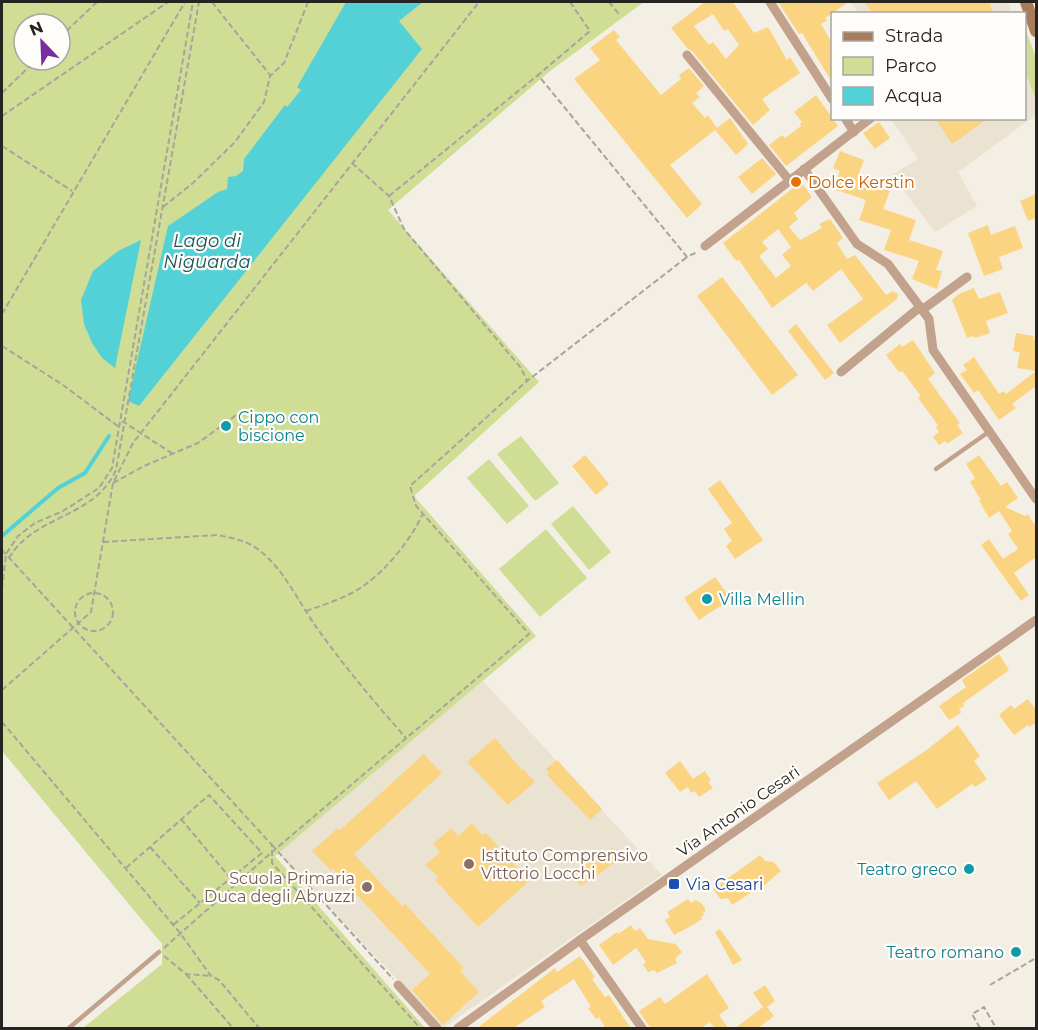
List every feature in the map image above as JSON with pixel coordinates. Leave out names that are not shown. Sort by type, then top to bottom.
[{"type":"main road","points":[[1029,9],[1036,31]]},
{"type":"street","points":[[770,2],[831,97]]},
{"type":"street","points":[[687,56],[789,180]]},
{"type":"street","points":[[846,120],[854,132]]},
{"type":"street","points":[[705,246],[869,120]]},
{"type":"street","points":[[804,169],[857,244],[888,264],[929,319],[933,350],[1036,499]]},
{"type":"street","points":[[841,372],[921,308],[967,277]]},
{"type":"street","name":"Via Antonio Cesari","points":[[458,1029],[580,940],[1036,620]]},
{"type":"street","points":[[580,940],[642,1029]]},
{"type":"street","points":[[398,985],[437,1029]]},
{"type":"lane","points":[[936,469],[990,431]]},
{"type":"lane","points":[[69,1029],[159,952]]},
{"type":"lane","points":[[138,961],[146,962]]},
{"type":"path","points":[[72,26],[97,2]]},
{"type":"path","points":[[2,116],[168,2]]},
{"type":"path","points":[[2,314],[185,2]]},
{"type":"path","points":[[2,690],[91,612],[117,470],[122,421],[193,2]]},
{"type":"path","points":[[2,589],[6,554],[18,536],[35,523],[63,512],[99,488],[111,468],[122,421],[199,2]]},
{"type":"path","points":[[212,2],[270,76]]},
{"type":"path","points":[[157,210],[193,183],[235,142],[264,102],[270,76],[284,63],[308,2]]},
{"type":"path","points":[[9,558],[16,547],[30,534],[77,510],[101,493],[133,443],[479,2]]},
{"type":"path","points":[[389,196],[590,31],[570,2]]},
{"type":"path","points":[[609,2],[619,14]]},
{"type":"path","points":[[2,93],[24,72]]},
{"type":"path","points":[[538,75],[687,257]]},
{"type":"path","points":[[2,146],[73,192]]},
{"type":"path","points":[[351,163],[389,196],[404,229],[521,368],[527,381]]},
{"type":"path","points":[[233,1029],[186,974],[159,952],[272,852],[529,634],[416,506],[410,486],[527,381],[687,257],[705,246]]},
{"type":"path","points":[[2,346],[63,385],[119,427]]},
{"type":"path","points":[[113,483],[144,466],[198,444],[239,413]]},
{"type":"path","points":[[122,421],[174,454]]},
{"type":"path","points":[[111,468],[117,470]]},
{"type":"path","points":[[306,612],[367,584],[403,546],[423,514]]},
{"type":"path","points":[[103,542],[217,535],[235,538],[261,552],[275,567],[362,687],[406,738]]},
{"type":"path","points":[[2,550],[273,845],[398,985]]},
{"type":"path","points":[[94,593],[105,597],[112,606],[113,612],[105,628],[94,632],[82,628],[78,623],[75,612],[78,601],[82,597],[94,593]]},
{"type":"path","points":[[2,722],[180,933],[211,976]]},
{"type":"path","points":[[125,868],[208,795],[262,853],[173,925]]},
{"type":"path","points":[[181,819],[231,879]]},
{"type":"path","points":[[273,845],[272,863],[420,1029]]},
{"type":"path","points":[[150,847],[201,903]]},
{"type":"path","points":[[990,985],[1036,958]]},
{"type":"path","points":[[186,974],[211,976],[219,980],[259,1029]]},
{"type":"path","points":[[980,1029],[972,1014],[984,1007],[995,1029]]},
{"type":"shaded area","points":[[850,2],[1008,2],[1011,10],[1008,12],[857,12]]},
{"type":"shaded area","points":[[1026,74],[1036,100],[1036,115],[958,172],[977,206],[935,232],[892,175],[918,159],[892,120],[1026,120]]},
{"type":"shaded area","name":"Istituto Comprensivo Vittorio Locchi","points":[[483,681],[662,875],[443,1028],[277,852]]},
{"type":"green space","points":[[2,2],[644,2],[550,71],[388,210],[539,382],[414,496],[536,636],[275,856],[425,1028],[83,1028],[162,964],[162,944],[2,751]]},
{"type":"green space","points":[[1026,31],[1036,58],[1036,100],[1026,74]]},
{"type":"green space","points":[[521,436],[559,483],[535,501],[497,454]]},
{"type":"green space","points":[[489,459],[529,506],[507,524],[467,478]]},
{"type":"green space","points":[[573,506],[611,552],[589,570],[551,524]]},
{"type":"green space","points":[[546,529],[587,578],[540,617],[499,569]]},
{"type":"water","name":"Lago di Niguarda","points":[[346,2],[423,2],[399,21],[422,49],[139,406],[128,401],[168,226],[218,192],[227,189],[228,177],[236,176],[243,171],[244,159],[285,105],[287,107],[301,90],[297,87]]},
{"type":"water","points":[[141,240],[115,368],[102,358],[92,343],[84,324],[81,300],[93,271],[118,251]]},
{"type":"building","points":[[705,2],[733,2],[754,33],[768,27],[787,60],[790,57],[800,73],[762,99],[770,110],[753,125],[671,28]],"holes":[[[713,14],[724,31],[728,29],[739,45],[726,59],[713,42],[709,45],[694,26]]]},
{"type":"building","points":[[778,2],[849,2],[831,12],[825,18],[827,21],[821,24],[831,41],[831,80],[802,33],[799,34]]},
{"type":"building","points":[[864,2],[989,2],[993,12],[872,12]]},
{"type":"building","points":[[614,30],[620,37],[616,40],[661,95],[681,79],[679,75],[689,68],[704,86],[696,93],[700,97],[692,103],[705,118],[708,115],[717,128],[730,118],[748,144],[736,155],[715,130],[670,165],[702,204],[687,218],[574,79],[600,60],[590,48]]},
{"type":"building","points":[[816,95],[831,116],[831,120],[838,126],[786,166],[769,145],[782,135],[785,138],[801,126],[802,122],[794,112]]},
{"type":"building","points":[[936,120],[986,120],[952,144]]},
{"type":"building","points":[[879,122],[890,138],[875,149],[863,133]]},
{"type":"building","points":[[840,151],[864,160],[857,179],[890,191],[883,209],[916,220],[909,240],[943,251],[936,270],[942,271],[937,289],[912,279],[919,261],[884,250],[891,230],[859,220],[866,200],[833,189],[840,171],[833,168]]},
{"type":"building","points":[[762,158],[776,174],[752,194],[738,177]]},
{"type":"building","points":[[801,182],[812,197],[794,213],[798,219],[789,227],[800,240],[822,228],[819,224],[830,219],[843,238],[837,243],[847,259],[855,255],[886,295],[893,291],[898,294],[897,299],[840,343],[827,325],[863,299],[841,269],[813,291],[806,283],[772,308],[739,260],[736,261],[723,243]],"holes":[[[778,229],[791,247],[782,255],[791,266],[776,278],[759,256],[768,249],[762,242]]]},
{"type":"building","points":[[1036,194],[1036,218],[1028,221],[1020,201]]},
{"type":"building","points":[[988,225],[991,235],[1015,226],[1023,248],[999,257],[1003,269],[984,276],[968,233]]},
{"type":"building","points":[[722,277],[798,375],[772,395],[697,296]]},
{"type":"building","points":[[974,288],[979,299],[1000,292],[1008,313],[986,321],[990,333],[967,338],[952,300],[959,294]]},
{"type":"building","points":[[796,324],[834,373],[825,380],[788,331]]},
{"type":"building","points":[[1016,333],[1034,336],[1036,371],[1017,368],[1020,352],[1013,351]]},
{"type":"building","points":[[913,340],[935,373],[928,379],[960,423],[957,425],[963,433],[947,444],[945,441],[939,445],[933,437],[939,432],[936,427],[938,425],[918,398],[921,396],[886,355],[900,344],[902,347]]},
{"type":"building","points":[[974,357],[999,394],[1004,391],[1006,394],[1036,371],[1036,386],[1012,404],[1016,408],[999,420],[978,390],[974,393],[960,374],[967,370],[963,365]]},
{"type":"building","points":[[585,455],[609,484],[596,495],[572,466]]},
{"type":"building","points":[[979,455],[1001,486],[1007,482],[1018,498],[1005,507],[1025,516],[1028,514],[1036,527],[1036,557],[1014,573],[1029,595],[1021,601],[981,545],[989,539],[1003,559],[1018,549],[1008,534],[1012,531],[999,511],[989,518],[970,482],[975,478],[966,464]]},
{"type":"building","points":[[720,480],[763,540],[735,559],[726,546],[732,541],[724,529],[732,523],[708,489]]},
{"type":"building","name":"Villa Mellin","points":[[715,577],[731,599],[699,620],[684,598]]},
{"type":"building","points":[[999,654],[1009,670],[963,703],[964,706],[959,709],[961,713],[949,720],[939,706],[966,687],[962,680]]},
{"type":"building","points":[[1028,699],[1036,710],[1036,723],[1029,727],[1028,725],[1014,735],[999,715],[1011,705],[1014,709]]},
{"type":"building","points":[[958,725],[980,756],[974,761],[987,779],[975,787],[972,784],[937,809],[916,781],[889,800],[877,783],[928,749]]},
{"type":"building","points":[[495,738],[535,782],[508,805],[467,762]]},
{"type":"building","name":"Scuola Primaria Duca degli Abruzzi","points":[[424,754],[442,773],[354,854],[402,906],[405,904],[464,968],[460,971],[479,992],[443,1025],[412,990],[430,974],[333,869],[331,871],[312,851],[338,828],[340,830]]},
{"type":"building","points":[[557,760],[602,809],[590,820],[547,775],[549,773],[546,769]]},
{"type":"building","points":[[680,761],[693,779],[705,771],[711,780],[708,782],[713,788],[699,797],[695,791],[691,793],[688,787],[680,792],[665,773]]},
{"type":"building","points":[[472,823],[482,835],[486,833],[529,881],[478,927],[435,880],[438,877],[425,865],[440,852],[433,844],[451,828],[458,836]]},
{"type":"building","points":[[613,848],[620,859],[581,886],[572,876],[585,867],[582,863],[598,851],[602,855]]},
{"type":"building","points":[[760,855],[765,861],[774,862],[781,871],[761,888],[732,905],[728,898],[721,899],[713,889]]},
{"type":"building","points":[[688,899],[691,903],[696,900],[701,903],[705,908],[704,915],[693,925],[674,935],[665,920],[670,917],[667,912]]},
{"type":"building","points":[[631,925],[635,931],[640,928],[648,939],[676,944],[682,952],[675,959],[677,963],[657,973],[654,970],[648,972],[643,964],[646,962],[636,948],[613,965],[599,945]]},
{"type":"building","points":[[720,929],[742,960],[733,965],[715,932]]},
{"type":"building","points":[[580,956],[595,977],[592,979],[605,997],[609,995],[631,1029],[606,1029],[599,1017],[596,1019],[588,1008],[591,1007],[574,979],[541,1001],[545,1007],[512,1029],[476,1029],[555,968],[557,972]]},
{"type":"building","points":[[707,974],[729,1008],[719,1015],[729,1029],[715,1029],[710,1022],[700,1029],[651,1029],[639,1011],[660,997],[665,1004]]},
{"type":"building","points":[[765,985],[775,1001],[767,1007],[774,1016],[757,1029],[734,1029],[763,1007],[753,993]]},
{"type":"waterway","points":[[2,536],[58,488],[85,473],[109,436]]},
{"type":"place","name":"Dolce Kerstin","points":[[796,182]]},
{"type":"place","name":"Cippo con biscione","points":[[226,426]]},
{"type":"place","name":"Villa Mellin","points":[[707,599]]},
{"type":"place","name":"Istituto Comprensivo Vittorio Locchi","points":[[469,864]]},
{"type":"place","name":"Teatro greco","points":[[969,869]]},
{"type":"place","name":"Via Cesari","points":[[674,884]]},
{"type":"place","name":"Scuola Primaria Duca degli Abruzzi","points":[[367,887]]},
{"type":"place","name":"Teatro romano","points":[[1016,952]]}]
